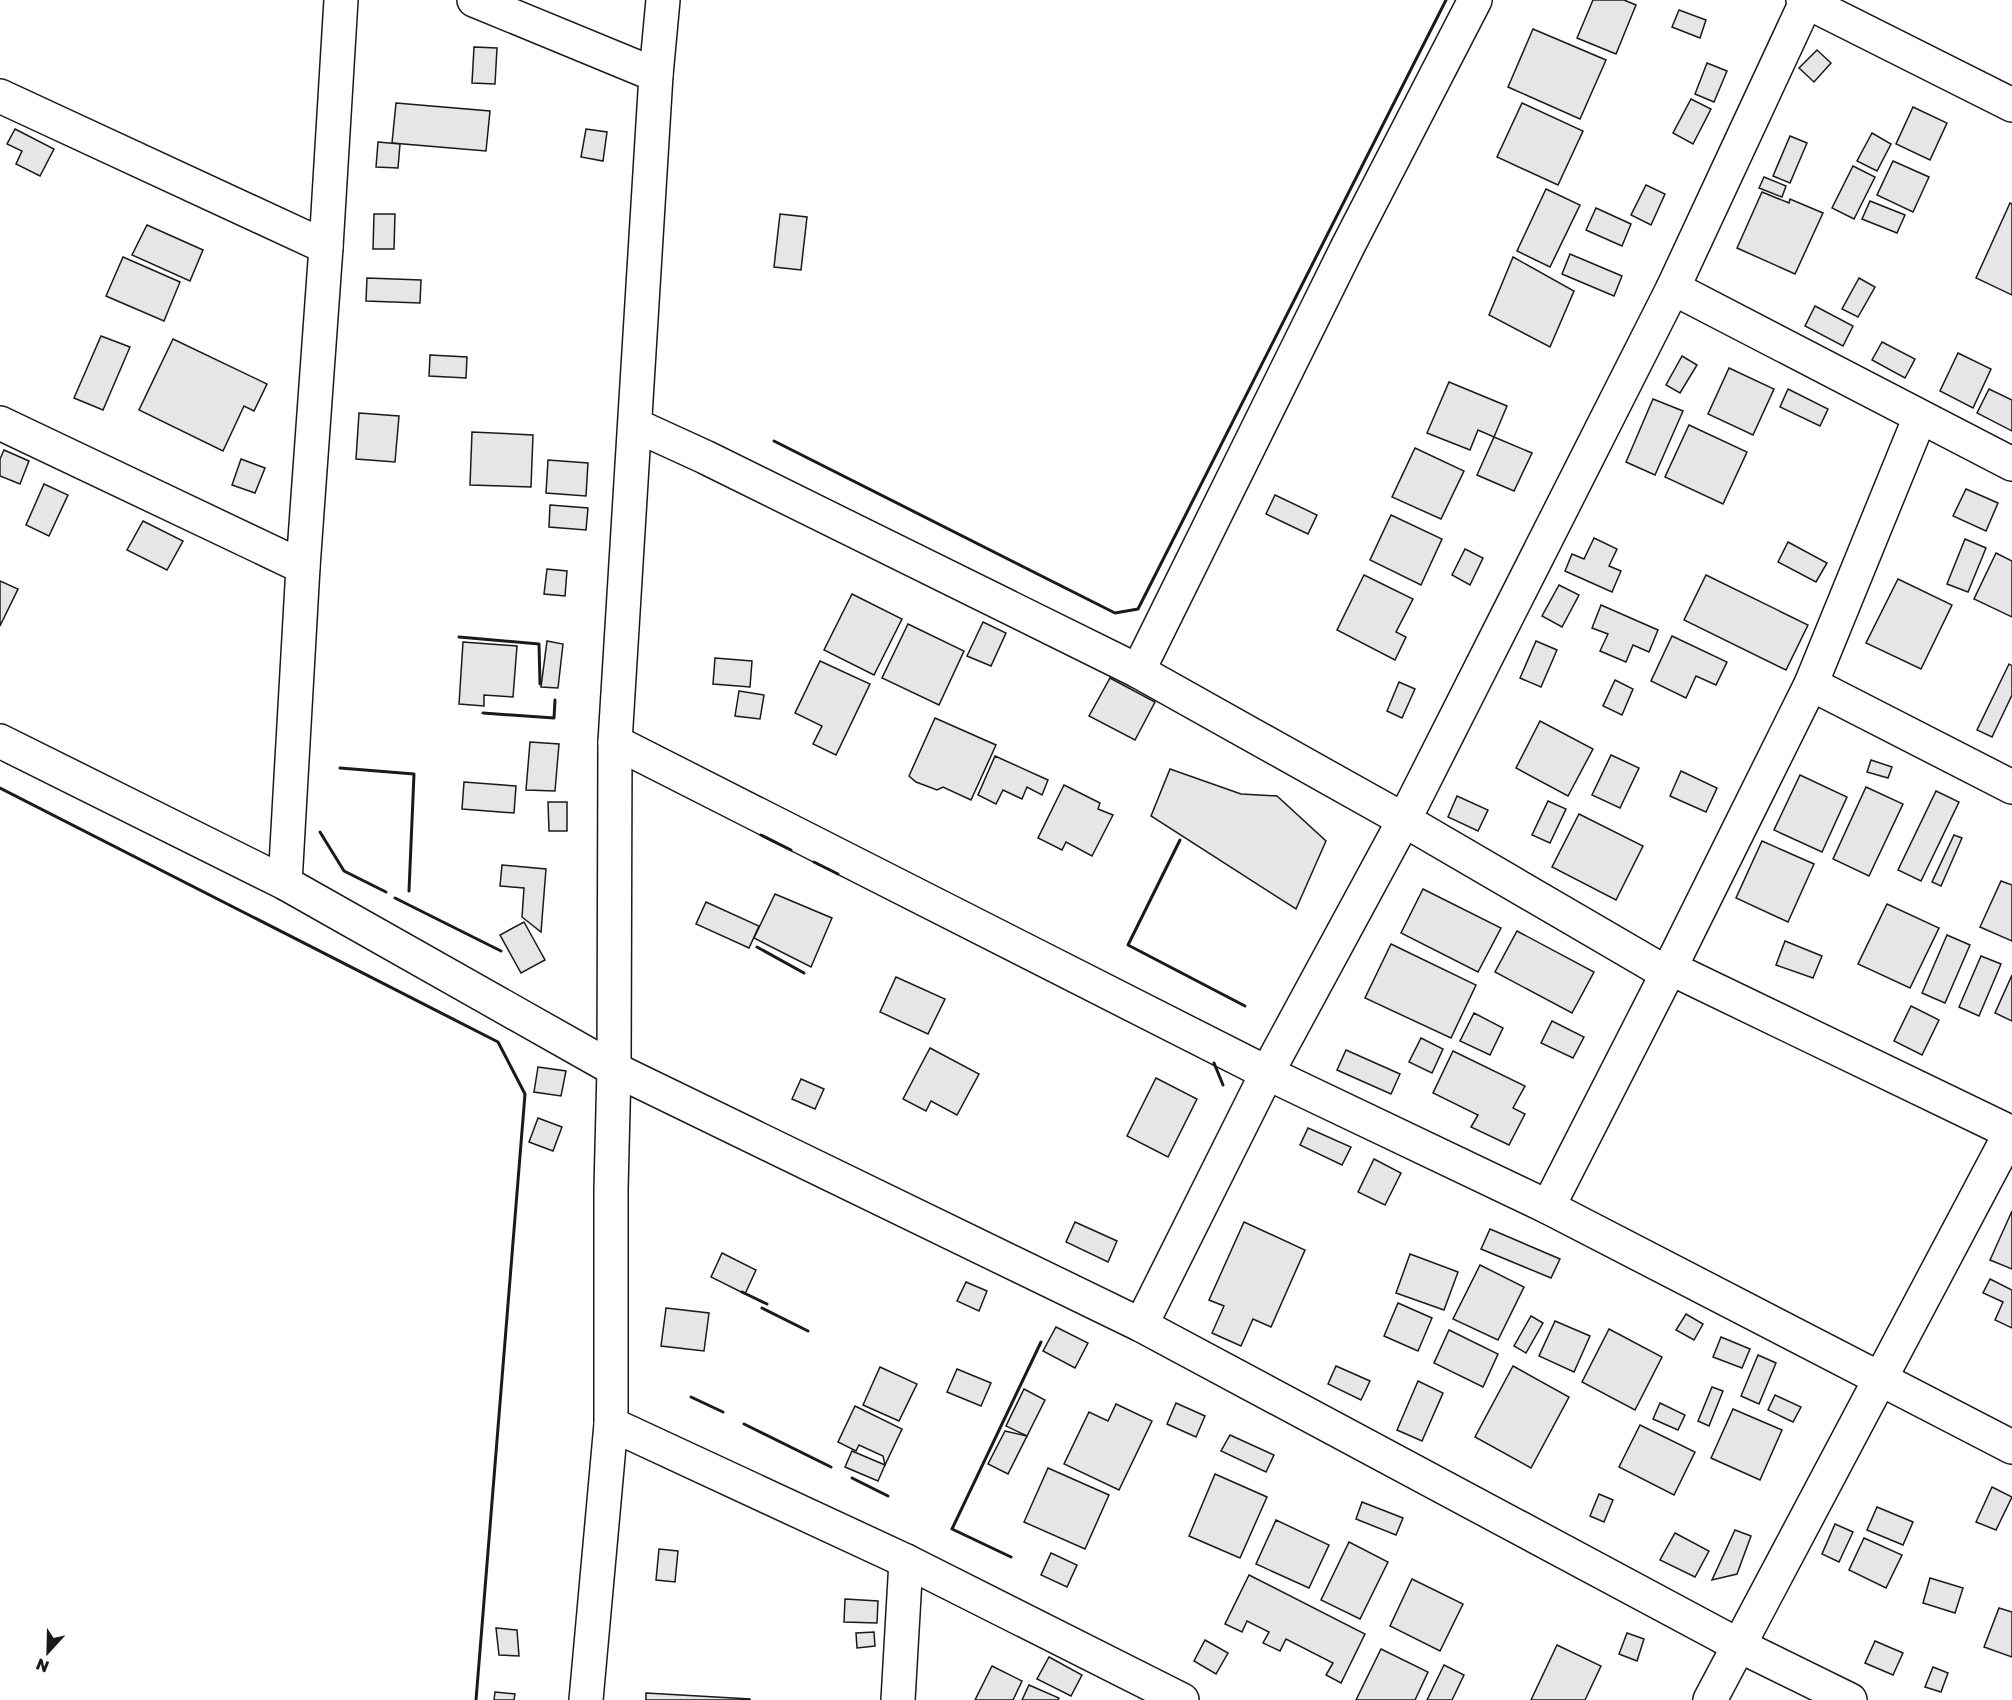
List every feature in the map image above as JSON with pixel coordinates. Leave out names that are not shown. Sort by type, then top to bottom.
[{"type":"street","points":[[285,884],[303,567],[341,0]]},
{"type":"street","points":[[474,0],[656,75]]},
{"type":"street","points":[[586,1700],[611,1424],[615,742],[656,75],[663,0]]},
{"type":"street","points":[[1138,671],[1348,246],[1475,0]]},
{"type":"street","points":[[1141,1325],[1267,1073],[1404,820],[1673,288],[1806,1],[2012,105]]},
{"type":"street","points":[[0,96],[326,247]]},
{"type":"street","points":[[1673,288],[2012,464]]},
{"type":"street","points":[[1548,1207],[1669,971],[1811,684],[1920,417]]},
{"type":"street","points":[[0,423],[303,567]]},
{"type":"street","points":[[635,425],[705,457],[1138,671],[1669,971],[2012,1132],[1710,1700]]},
{"type":"street","points":[[1811,684],[2012,787]]},
{"type":"street","points":[[0,741],[285,884],[614,1069],[1141,1325],[1738,1646],[1850,1700]]},
{"type":"street","points":[[615,742],[1267,1073],[1548,1207],[2012,1447]]},
{"type":"street","points":[[611,1424],[906,1561],[1182,1700]]},
{"type":"street","points":[[898,1700],[906,1561]]},
{"type":"building","points":[[1593,0],[1624,0],[1636,5],[1616,54],[1577,38]]},
{"type":"building","points":[[1679,10],[1706,20],[1700,38],[1672,27]]},
{"type":"building","points":[[1533,29],[1606,60],[1580,119],[1508,87]]},
{"type":"building","points":[[474,47],[497,48],[495,84],[472,83]]},
{"type":"building","points":[[1817,50],[1831,63],[1814,82],[1799,68]]},
{"type":"building","points":[[1707,63],[1727,71],[1714,102],[1695,94]]},
{"type":"building","points":[[1691,99],[1711,109],[1693,144],[1673,133]]},
{"type":"building","points":[[396,103],[490,111],[486,151],[392,143]]},
{"type":"building","points":[[1522,103],[1583,131],[1558,185],[1497,157]]},
{"type":"building","points":[[1913,107],[1947,123],[1930,160],[1896,144]]},
{"type":"building","points":[[15,129],[54,149],[40,176],[16,164],[22,151],[7,144]]},
{"type":"building","points":[[586,129],[607,132],[603,161],[581,157]]},
{"type":"building","points":[[1872,133],[1891,144],[1877,171],[1857,161]]},
{"type":"building","points":[[1790,136],[1807,143],[1790,183],[1773,176]]},
{"type":"building","points":[[378,142],[400,144],[398,168],[376,167]]},
{"type":"building","points":[[1893,161],[1929,177],[1913,212],[1877,195]]},
{"type":"building","points":[[1853,166],[1875,177],[1854,219],[1832,208]]},
{"type":"building","points":[[1764,177],[1786,186],[1782,197],[1759,188]]},
{"type":"building","points":[[1646,185],[1665,194],[1651,225],[1631,215]]},
{"type":"building","points":[[1546,189],[1580,205],[1550,267],[1517,251]]},
{"type":"building","points":[[1762,192],[1789,203],[1790,199],[1823,213],[1795,274],[1737,248]]},
{"type":"building","points":[[1870,201],[1905,215],[1897,233],[1862,219]]},
{"type":"building","points":[[2010,203],[2012,204],[2012,295],[1976,278]]},
{"type":"building","points":[[1596,208],[1631,224],[1622,246],[1586,230]]},
{"type":"building","points":[[374,214],[395,214],[394,249],[373,249]]},
{"type":"building","points":[[780,214],[807,217],[801,270],[774,267]]},
{"type":"building","points":[[147,225],[203,250],[190,281],[132,255]]},
{"type":"building","points":[[1570,254],[1622,276],[1614,296],[1562,274]]},
{"type":"building","points":[[123,257],[180,282],[164,321],[106,296]]},
{"type":"building","points":[[1513,257],[1574,291],[1550,347],[1489,315]]},
{"type":"building","points":[[367,278],[421,280],[420,303],[366,301]]},
{"type":"building","points":[[1859,278],[1875,287],[1858,317],[1842,309]]},
{"type":"building","points":[[1815,306],[1853,326],[1843,346],[1805,326]]},
{"type":"building","points":[[101,336],[130,347],[103,410],[74,398]]},
{"type":"building","points":[[173,339],[267,384],[254,411],[244,406],[223,451],[139,410]]},
{"type":"building","points":[[1882,342],[1915,359],[1905,378],[1872,360]]},
{"type":"building","points":[[1958,353],[1991,369],[1973,408],[1940,391]]},
{"type":"building","points":[[430,355],[467,357],[466,378],[429,376]]},
{"type":"building","points":[[1682,356],[1697,365],[1680,393],[1666,385]]},
{"type":"building","points":[[1729,368],[1774,389],[1753,435],[1708,414]]},
{"type":"building","points":[[1449,382],[1507,406],[1494,437],[1478,430],[1470,450],[1427,433]]},
{"type":"building","points":[[1788,389],[1828,409],[1820,426],[1780,407]]},
{"type":"building","points":[[1989,389],[2012,400],[2012,431],[1977,413]]},
{"type":"building","points":[[1653,399],[1683,411],[1655,475],[1626,462]]},
{"type":"building","points":[[359,413],[399,416],[395,462],[356,459]]},
{"type":"building","points":[[1689,425],[1747,452],[1723,504],[1665,477]]},
{"type":"building","points":[[472,432],[533,435],[531,487],[470,485]]},
{"type":"building","points":[[1494,437],[1532,453],[1514,491],[1477,475]]},
{"type":"building","points":[[1415,448],[1464,471],[1441,519],[1392,497]]},
{"type":"building","points":[[4,450],[29,461],[20,484],[0,476],[0,459]]},
{"type":"building","points":[[241,459],[265,468],[255,493],[232,485]]},
{"type":"building","points":[[548,460],[588,463],[586,496],[546,493]]},
{"type":"building","points":[[44,484],[68,495],[49,536],[26,525]]},
{"type":"building","points":[[1966,489],[1998,503],[1986,531],[1953,516]]},
{"type":"building","points":[[1275,495],[1317,515],[1308,534],[1266,514]]},
{"type":"building","points":[[550,505],[588,508],[586,530],[549,527]]},
{"type":"building","points":[[1391,515],[1442,539],[1421,585],[1370,560]]},
{"type":"building","points":[[143,521],[183,541],[167,570],[127,550]]},
{"type":"building","points":[[1594,538],[1617,549],[1609,566],[1621,571],[1612,592],[1565,571],[1572,554],[1584,559]]},
{"type":"building","points":[[1965,539],[1986,548],[1968,592],[1947,584]]},
{"type":"building","points":[[1788,542],[1827,563],[1816,582],[1778,562]]},
{"type":"building","points":[[1465,549],[1483,558],[1470,585],[1452,575]]},
{"type":"building","points":[[1996,553],[2012,561],[2012,617],[1974,599]]},
{"type":"building","points":[[547,569],[567,571],[565,596],[544,594]]},
{"type":"building","points":[[1364,575],[1413,599],[1396,632],[1406,637],[1395,660],[1337,630]]},
{"type":"building","points":[[1706,575],[1808,625],[1786,670],[1684,620]]},
{"type":"building","points":[[1898,579],[1952,605],[1921,669],[1866,643]]},
{"type":"building","points":[[0,581],[18,589],[0,626]]},
{"type":"building","points":[[1559,585],[1579,595],[1562,627],[1542,616]]},
{"type":"building","points":[[852,594],[902,619],[874,675],[824,650]]},
{"type":"building","points":[[1601,605],[1658,630],[1649,652],[1633,645],[1626,662],[1600,651],[1608,634],[1592,628]]},
{"type":"building","points":[[983,622],[1006,633],[991,666],[967,656]]},
{"type":"building","points":[[908,624],[964,651],[939,705],[882,678]]},
{"type":"building","points":[[1672,636],[1727,662],[1716,685],[1696,676],[1686,698],[1651,681]]},
{"type":"building","points":[[547,641],[563,644],[558,688],[541,687]]},
{"type":"building","points":[[1536,641],[1557,650],[1541,687],[1520,678]]},
{"type":"building","points":[[463,642],[517,646],[513,697],[484,695],[484,706],[459,704]]},
{"type":"building","points":[[715,658],[752,661],[750,687],[713,684]]},
{"type":"building","points":[[820,661],[870,684],[836,755],[813,744],[822,726],[795,713]]},
{"type":"building","points":[[2009,664],[2012,666],[2012,695],[1992,737],[1977,730]]},
{"type":"building","points":[[1110,678],[1155,702],[1135,740],[1089,716]]},
{"type":"building","points":[[1615,680],[1633,689],[1622,715],[1603,706]]},
{"type":"building","points":[[1399,682],[1415,689],[1402,718],[1387,711]]},
{"type":"building","points":[[739,691],[764,695],[760,719],[735,716]]},
{"type":"building","points":[[935,718],[996,745],[971,800],[943,787],[937,790],[916,782],[909,776]]},
{"type":"building","points":[[1540,721],[1593,749],[1568,796],[1516,768]]},
{"type":"building","points":[[530,742],[559,744],[555,791],[526,790]]},
{"type":"building","points":[[1611,755],[1639,768],[1620,808],[1592,795]]},
{"type":"building","points":[[995,756],[1048,780],[1042,795],[1027,787],[1022,799],[1003,790],[996,804],[978,795]]},
{"type":"building","points":[[1871,760],[1892,767],[1888,778],[1867,772]]},
{"type":"building","points":[[1170,769],[1241,794],[1277,796],[1326,841],[1296,909],[1151,816]]},
{"type":"building","points":[[1681,771],[1717,788],[1706,812],[1670,796]]},
{"type":"building","points":[[1800,775],[1847,797],[1822,852],[1774,830]]},
{"type":"building","points":[[464,782],[516,786],[514,813],[462,809]]},
{"type":"building","points":[[1064,785],[1100,803],[1098,809],[1113,815],[1092,856],[1066,842],[1062,850],[1038,838]]},
{"type":"building","points":[[1866,787],[1903,804],[1869,876],[1833,859]]},
{"type":"building","points":[[1936,791],[1959,802],[1921,881],[1898,870]]},
{"type":"building","points":[[1457,796],[1488,810],[1478,831],[1448,817]]},
{"type":"building","points":[[1548,801],[1566,809],[1550,843],[1532,835]]},
{"type":"building","points":[[548,802],[567,802],[567,831],[549,831]]},
{"type":"building","points":[[1579,814],[1643,846],[1616,900],[1552,867]]},
{"type":"building","points":[[1954,835],[1962,838],[1941,886],[1932,882]]},
{"type":"building","points":[[1762,841],[1814,864],[1788,922],[1736,898]]},
{"type":"building","points":[[502,865],[546,869],[541,932],[522,917],[524,888],[500,886]]},
{"type":"building","points":[[2001,881],[2012,885],[2012,941],[1980,927]]},
{"type":"building","points":[[1423,889],[1501,928],[1478,972],[1401,933]]},
{"type":"building","points":[[775,894],[832,918],[811,967],[754,938]]},
{"type":"building","points":[[706,902],[759,926],[749,948],[696,924]]},
{"type":"building","points":[[1887,904],[1939,928],[1910,988],[1858,964]]},
{"type":"building","points":[[524,922],[545,960],[521,973],[500,935]]},
{"type":"building","points":[[1517,931],[1594,972],[1572,1013],[1495,972]]},
{"type":"building","points":[[1947,935],[1970,945],[1945,1003],[1922,993]]},
{"type":"building","points":[[1785,941],[1822,956],[1813,978],[1776,965]]},
{"type":"building","points":[[1391,944],[1476,985],[1451,1038],[1365,998]]},
{"type":"building","points":[[1981,956],[2001,964],[1979,1016],[1959,1007]]},
{"type":"building","points":[[2012,975],[2012,1021],[1995,1013]]},
{"type":"building","points":[[896,977],[945,999],[928,1034],[880,1012]]},
{"type":"building","points":[[1911,1006],[1939,1020],[1922,1055],[1894,1041]]},
{"type":"building","points":[[1474,1013],[1503,1028],[1490,1055],[1460,1041]]},
{"type":"building","points":[[1552,1021],[1584,1037],[1573,1058],[1541,1043]]},
{"type":"building","points":[[1421,1038],[1443,1049],[1432,1073],[1409,1062]]},
{"type":"building","points":[[930,1048],[979,1074],[957,1115],[931,1101],[926,1111],[903,1099]]},
{"type":"building","points":[[1346,1050],[1400,1074],[1391,1094],[1337,1070]]},
{"type":"building","points":[[1453,1051],[1525,1086],[1513,1108],[1525,1114],[1509,1145],[1471,1127],[1478,1115],[1433,1093]]},
{"type":"building","points":[[538,1067],[566,1071],[561,1096],[534,1092]]},
{"type":"building","points":[[1156,1078],[1197,1099],[1168,1157],[1127,1136]]},
{"type":"building","points":[[801,1079],[824,1089],[815,1109],[792,1099]]},
{"type":"building","points":[[538,1118],[562,1127],[553,1151],[529,1142]]},
{"type":"building","points":[[1308,1128],[1351,1147],[1342,1165],[1300,1145]]},
{"type":"building","points":[[1374,1159],[1401,1173],[1385,1205],[1358,1192]]},
{"type":"building","points":[[2012,1211],[2012,1269],[1990,1260]]},
{"type":"building","points":[[1075,1222],[1117,1241],[1108,1262],[1066,1242]]},
{"type":"building","points":[[1244,1222],[1305,1250],[1271,1327],[1253,1319],[1241,1346],[1212,1333],[1224,1306],[1209,1300]]},
{"type":"building","points":[[1490,1229],[1560,1259],[1551,1278],[1481,1249]]},
{"type":"building","points":[[722,1253],[756,1270],[745,1294],[711,1277]]},
{"type":"building","points":[[1410,1254],[1458,1272],[1444,1310],[1396,1293]]},
{"type":"building","points":[[1480,1265],[1524,1287],[1498,1340],[1453,1319]]},
{"type":"building","points":[[1990,1279],[2012,1290],[2012,1328],[1995,1320],[2003,1302],[1983,1293]]},
{"type":"building","points":[[966,1282],[987,1291],[979,1311],[957,1301]]},
{"type":"building","points":[[1398,1303],[1432,1318],[1418,1351],[1384,1336]]},
{"type":"building","points":[[666,1308],[709,1313],[704,1351],[661,1346]]},
{"type":"building","points":[[1686,1314],[1703,1324],[1694,1340],[1676,1330]]},
{"type":"building","points":[[1531,1316],[1543,1323],[1526,1353],[1514,1346]]},
{"type":"building","points":[[1555,1321],[1590,1336],[1574,1372],[1539,1356]]},
{"type":"building","points":[[1056,1327],[1088,1343],[1075,1368],[1043,1351]]},
{"type":"building","points":[[1609,1329],[1662,1357],[1635,1410],[1582,1382]]},
{"type":"building","points":[[1449,1330],[1498,1354],[1483,1387],[1434,1363]]},
{"type":"building","points":[[1721,1337],[1750,1349],[1742,1368],[1713,1357]]},
{"type":"building","points":[[1758,1355],[1776,1363],[1759,1404],[1741,1396]]},
{"type":"building","points":[[1336,1366],[1370,1381],[1361,1400],[1328,1384]]},
{"type":"building","points":[[1513,1366],[1569,1397],[1531,1468],[1475,1437]]},
{"type":"building","points":[[880,1367],[917,1384],[899,1421],[863,1405]]},
{"type":"building","points":[[957,1369],[991,1383],[981,1406],[947,1392]]},
{"type":"building","points":[[1418,1381],[1443,1393],[1422,1441],[1397,1430]]},
{"type":"building","points":[[1712,1387],[1723,1391],[1709,1426],[1698,1421]]},
{"type":"building","points":[[1024,1389],[1045,1400],[1027,1436],[1006,1426]]},
{"type":"building","points":[[1775,1395],[1801,1407],[1793,1422],[1768,1410]]},
{"type":"building","points":[[1176,1403],[1205,1416],[1196,1437],[1167,1424]]},
{"type":"building","points":[[1660,1403],[1685,1415],[1678,1430],[1653,1419]]},
{"type":"building","points":[[1116,1404],[1152,1421],[1119,1490],[1064,1464],[1089,1412],[1108,1421]]},
{"type":"building","points":[[855,1406],[902,1429],[885,1465],[883,1456],[859,1445],[856,1451],[838,1442]]},
{"type":"building","points":[[1733,1409],[1782,1430],[1760,1480],[1711,1458]]},
{"type":"building","points":[[1640,1425],[1695,1452],[1674,1495],[1619,1467]]},
{"type":"building","points":[[1005,1431],[1027,1436],[1008,1474],[988,1464]]},
{"type":"building","points":[[1230,1435],[1274,1455],[1266,1472],[1221,1451]]},
{"type":"building","points":[[852,1451],[885,1465],[878,1481],[845,1467]]},
{"type":"building","points":[[1048,1468],[1109,1495],[1085,1549],[1024,1522]]},
{"type":"building","points":[[1215,1474],[1267,1497],[1240,1558],[1189,1536]]},
{"type":"building","points":[[1992,1487],[2012,1497],[1996,1530],[1976,1522]]},
{"type":"building","points":[[1599,1494],[1613,1500],[1604,1522],[1590,1516]]},
{"type":"building","points":[[1362,1502],[1403,1518],[1396,1535],[1356,1519]]},
{"type":"building","points":[[1877,1507],[1913,1522],[1903,1545],[1867,1530]]},
{"type":"building","points":[[1276,1520],[1329,1545],[1309,1588],[1256,1564]]},
{"type":"building","points":[[1835,1524],[1853,1532],[1839,1562],[1822,1554]]},
{"type":"building","points":[[1735,1530],[1751,1536],[1737,1574],[1712,1580]]},
{"type":"building","points":[[1675,1533],[1709,1551],[1695,1577],[1660,1560]]},
{"type":"building","points":[[1864,1538],[1902,1555],[1886,1588],[1849,1570]]},
{"type":"building","points":[[1349,1542],[1388,1562],[1360,1619],[1321,1600]]},
{"type":"building","points":[[659,1549],[678,1551],[675,1582],[656,1580]]},
{"type":"building","points":[[1051,1553],[1077,1565],[1067,1587],[1041,1575]]},
{"type":"building","points":[[1249,1575],[1365,1634],[1341,1683],[1326,1675],[1333,1663],[1286,1639],[1280,1651],[1263,1643],[1269,1632],[1247,1621],[1242,1632],[1225,1624]]},
{"type":"building","points":[[1930,1578],[1963,1588],[1955,1613],[1923,1603]]},
{"type":"building","points":[[1412,1579],[1463,1604],[1440,1651],[1390,1626]]},
{"type":"building","points":[[845,1599],[878,1601],[877,1623],[844,1622]]},
{"type":"building","points":[[1999,1608],[2012,1612],[2012,1657],[1984,1647]]},
{"type":"building","points":[[496,1628],[517,1630],[519,1656],[499,1655]]},
{"type":"building","points":[[874,1632],[875,1646],[857,1648],[856,1633]]},
{"type":"building","points":[[1627,1633],[1644,1639],[1637,1661],[1619,1654]]},
{"type":"building","points":[[1205,1640],[1228,1653],[1216,1674],[1194,1661]]},
{"type":"building","points":[[1875,1641],[1903,1653],[1893,1675],[1865,1663]]},
{"type":"building","points":[[1557,1645],[1601,1666],[1585,1700],[1531,1700]]},
{"type":"building","points":[[1381,1649],[1428,1672],[1415,1700],[1356,1700]]},
{"type":"building","points":[[1049,1657],[1082,1675],[1071,1696],[1037,1679]]},
{"type":"building","points":[[1444,1665],[1464,1675],[1452,1700],[1427,1700]]},
{"type":"building","points":[[992,1666],[1022,1681],[1013,1700],[975,1700]]},
{"type":"building","points":[[1933,1667],[1948,1673],[1941,1692],[1925,1687]]},
{"type":"building","points":[[1029,1685],[1059,1698],[1058,1700],[1022,1700]]},
{"type":"building","points":[[495,1692],[515,1694],[514,1700],[494,1700]]},
{"type":"building","points":[[646,1693],[750,1699],[750,1700],[646,1700]]},
{"type":"wall","points":[[774,441],[1115,613],[1138,609],[1446,0]]},
{"type":"wall","points":[[459,637],[539,644],[540,684]]},
{"type":"wall","points":[[483,713],[554,718],[555,700]]},
{"type":"wall","points":[[340,768],[414,774],[409,891]]},
{"type":"wall","points":[[0,788],[498,1042],[525,1094],[476,1700]]},
{"type":"wall","points":[[320,832],[344,871],[386,892]]},
{"type":"wall","points":[[761,835],[791,850]]},
{"type":"wall","points":[[1180,840],[1128,945],[1245,1006]]},
{"type":"wall","points":[[814,862],[838,874]]},
{"type":"wall","points":[[395,898],[501,951]]},
{"type":"wall","points":[[757,947],[804,973]]},
{"type":"wall","points":[[1214,1063],[1223,1085]]},
{"type":"wall","points":[[742,1292],[767,1304]]},
{"type":"wall","points":[[762,1308],[808,1331]]},
{"type":"wall","points":[[1011,1557],[952,1529],[1041,1342]]},
{"type":"wall","points":[[691,1397],[723,1412]]},
{"type":"wall","points":[[744,1424],[831,1467]]},
{"type":"wall","points":[[852,1478],[888,1496]]}]
